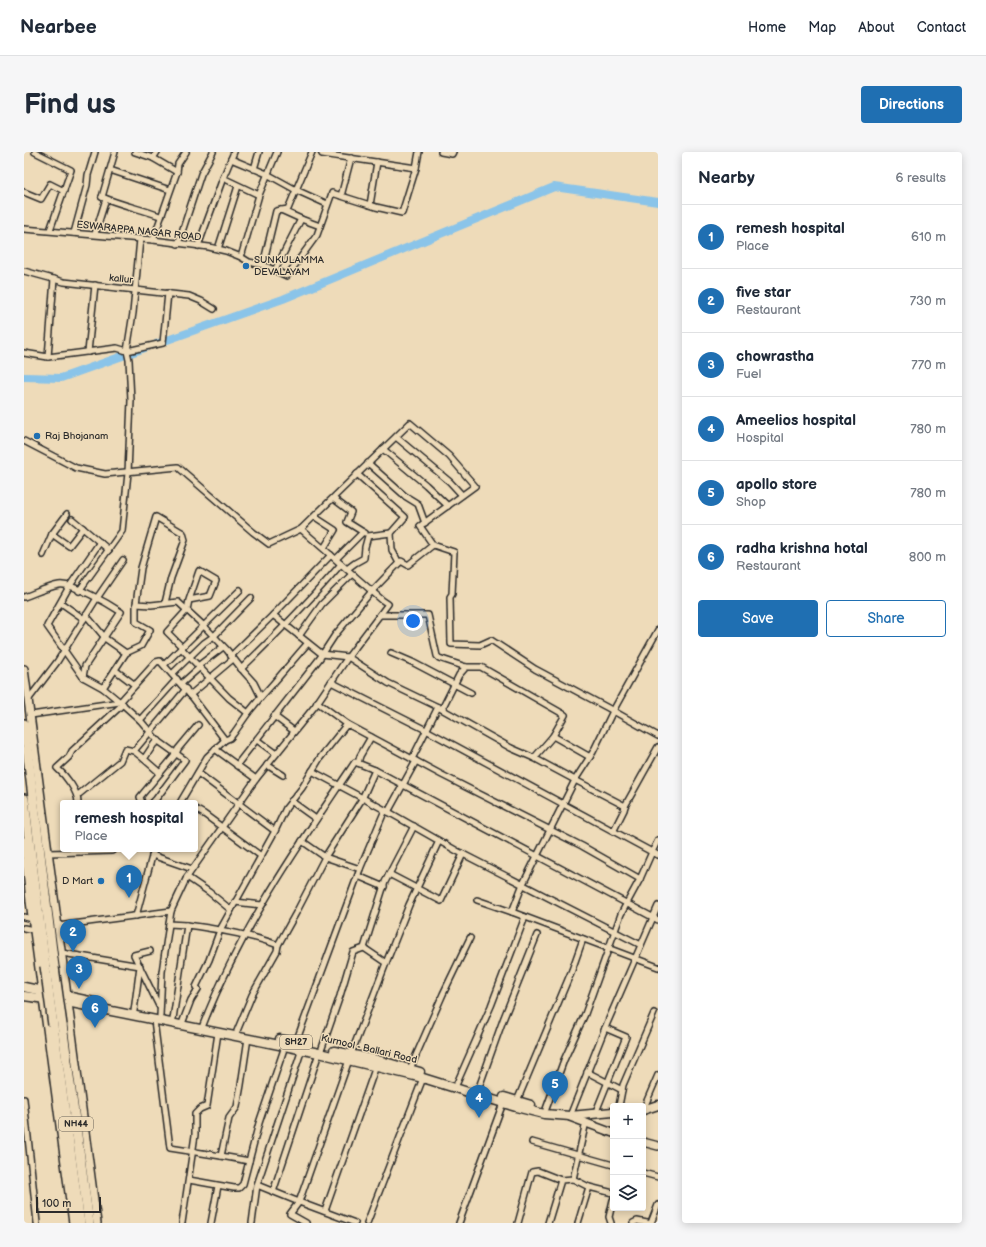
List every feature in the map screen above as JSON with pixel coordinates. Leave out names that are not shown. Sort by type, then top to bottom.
[{"type":"highway","name":"NH44","points":[[24,724],[50,967],[80,1223]]},
{"type":"highway","name":"NH44","points":[[24,799],[50,967]]},
{"type":"highway","name":"NH44","points":[[57,1025],[89,1223]]},
{"type":"main road","name":"SH27","points":[[24,987],[43,995]]},
{"type":"main road","name":"Kurnool - Ballari Road","points":[[43,995],[134,1011],[157,1018],[173,1019],[296,1042],[321,1051]]},
{"type":"main road","name":"SH27","points":[[24,996],[43,995]]},
{"type":"main road","name":"Kurnool - Ballari Road","points":[[67,999],[157,1018],[218,1033],[410,1068],[478,1090],[570,1116]]},
{"type":"main road","name":"Kurnool - Ballari Road","points":[[350,1057],[376,1066],[423,1078],[544,1114],[570,1116],[610,1112]]},
{"type":"main road","points":[[646,1109],[658,1105]]},
{"type":"main road","points":[[646,1110],[658,1110]]},
{"type":"street","points":[[35,152],[71,170],[50,230]]},
{"type":"street","points":[[74,233],[95,152]]},
{"type":"street","points":[[102,197],[115,152]]},
{"type":"street","points":[[135,152],[153,155],[177,172]]},
{"type":"street","points":[[153,155],[157,152]]},
{"type":"street","points":[[153,240],[160,216],[177,172],[178,164],[186,152]]},
{"type":"street","points":[[178,244],[201,174],[214,152]]},
{"type":"street","points":[[198,246],[234,152]]},
{"type":"street","points":[[254,169],[259,152]]},
{"type":"street","points":[[241,257],[259,195],[277,152]]},
{"type":"street","points":[[263,265],[276,211],[288,209],[312,152]]},
{"type":"street","points":[[321,152],[322,154],[416,168]]},
{"type":"street","points":[[301,219],[275,270],[287,276],[317,234],[332,193],[402,213],[416,168],[419,152]]},
{"type":"street","points":[[441,152],[452,154],[453,152]]},
{"type":"street","points":[[341,196],[351,158]]},
{"type":"street","points":[[231,159],[267,174],[296,190],[327,204]]},
{"type":"street","points":[[370,205],[377,162]]},
{"type":"street","points":[[110,170],[170,190]]},
{"type":"street","points":[[223,178],[259,195]]},
{"type":"street","points":[[24,192],[41,199],[50,184],[64,191]]},
{"type":"street","points":[[218,249],[238,186]]},
{"type":"street","points":[[102,197],[160,216]]},
{"type":"street","points":[[95,234],[106,200],[102,197]]},
{"type":"street","points":[[281,210],[320,226]]},
{"type":"street","name":"ESWARAPPA NAGAR ROAD","points":[[24,229],[95,234],[218,249],[241,257],[249,262],[263,265],[275,270]]},
{"type":"street","points":[[80,591],[122,531],[128,473],[131,400],[129,360],[127,351],[140,239]]},
{"type":"street","name":"kallur","points":[[24,271],[64,282],[189,296],[202,301],[214,309]]},
{"type":"street","points":[[48,357],[54,279]]},
{"type":"street","points":[[88,352],[95,285]]},
{"type":"street","points":[[24,353],[48,357],[118,348],[127,351],[163,343],[168,293]]},
{"type":"street","points":[[24,441],[76,468],[106,474],[178,467],[269,544],[301,529],[334,499],[357,474],[410,423],[449,456],[475,486],[420,526],[433,545],[454,552],[452,594],[450,597],[451,644],[480,645],[491,640],[535,669],[658,736]]},
{"type":"street","points":[[396,437],[450,482],[462,495]]},
{"type":"street","points":[[383,449],[426,485],[448,506]]},
{"type":"street","points":[[368,463],[405,496],[418,504],[425,523]]},
{"type":"street","points":[[334,499],[351,512],[347,522],[368,536],[391,533],[406,517],[357,474]]},
{"type":"street","points":[[43,555],[52,534],[67,514]]},
{"type":"street","points":[[315,516],[335,530],[324,548]]},
{"type":"street","points":[[103,688],[126,653],[141,646],[150,630],[136,622],[136,604],[141,568],[156,517],[183,533],[185,540],[171,578],[165,603]]},
{"type":"street","points":[[72,519],[110,550]]},
{"type":"street","points":[[52,534],[69,546],[83,528]]},
{"type":"street","points":[[249,1161],[170,1148],[157,1018],[160,1007],[162,972],[169,924],[172,911],[187,877],[238,804],[317,702],[348,657],[388,604],[301,529]]},
{"type":"street","points":[[336,559],[363,532]]},
{"type":"street","points":[[391,533],[392,550],[399,563]]},
{"type":"street","points":[[347,569],[364,558],[368,536]]},
{"type":"street","points":[[100,542],[69,587],[47,626],[83,677],[103,688],[140,720],[159,741],[185,760],[155,800]]},
{"type":"street","points":[[399,563],[401,562],[408,565],[433,545]]},
{"type":"street","points":[[190,695],[232,657],[331,554]]},
{"type":"street","points":[[28,700],[64,651],[123,560]]},
{"type":"street","points":[[237,766],[320,658],[335,635],[372,591],[399,563]]},
{"type":"street","points":[[241,668],[286,626],[341,564]]},
{"type":"street","points":[[189,600],[210,596],[216,581],[199,571],[189,600],[187,610],[167,632],[229,698],[248,713]]},
{"type":"street","points":[[299,636],[322,604],[352,574]]},
{"type":"street","points":[[24,597],[60,585],[97,598],[121,612],[85,666],[83,677]]},
{"type":"street","points":[[164,665],[240,590]]},
{"type":"street","points":[[172,674],[204,643],[214,636],[251,598]]},
{"type":"street","points":[[136,604],[150,605],[178,602],[214,636],[254,683],[261,698]]},
{"type":"street","points":[[60,603],[85,617],[105,637],[126,653]]},
{"type":"street","points":[[273,615],[322,654],[348,657],[388,683],[440,708],[511,748],[534,758],[624,806]]},
{"type":"street","points":[[380,615],[428,615],[437,656],[439,658],[466,667],[481,667],[565,715],[553,736],[534,758]]},
{"type":"street","points":[[512,912],[523,884],[575,780],[590,756],[658,630]]},
{"type":"street","points":[[183,800],[207,757],[224,740],[230,738],[248,713],[278,680],[286,668],[308,643]]},
{"type":"street","points":[[182,684],[199,667],[223,647]]},
{"type":"street","points":[[391,653],[471,694]]},
{"type":"street","points":[[78,800],[78,795],[66,776],[57,768],[69,757],[72,751],[121,703],[156,662],[160,661],[182,684],[224,740]]},
{"type":"street","points":[[296,1042],[360,869],[387,811],[403,785],[426,730],[459,675],[466,667]]},
{"type":"street","points":[[24,669],[79,1082],[96,1223]]},
{"type":"street","points":[[115,670],[135,685]]},
{"type":"street","points":[[140,720],[177,679]]},
{"type":"street","points":[[331,682],[426,730],[658,855]]},
{"type":"street","points":[[134,751],[150,730],[186,689]]},
{"type":"street","points":[[317,702],[347,724],[582,846],[640,879]]},
{"type":"street","points":[[31,716],[121,703]]},
{"type":"street","points":[[274,716],[294,731]]},
{"type":"street","points":[[183,1021],[191,1000],[198,989],[196,987],[209,960],[220,930],[275,831],[286,808],[320,758],[347,724]]},
{"type":"street","points":[[141,800],[140,797],[198,725]]},
{"type":"street","points":[[553,736],[590,756]]},
{"type":"street","points":[[358,763],[360,756],[371,737]]},
{"type":"street","points":[[257,740],[276,754]]},
{"type":"street","points":[[144,759],[154,744],[159,741]]},
{"type":"street","points":[[614,830],[624,810],[624,806],[658,747]]},
{"type":"street","points":[[78,795],[120,761],[125,749],[134,751],[160,773]]},
{"type":"street","points":[[215,749],[256,780]]},
{"type":"street","points":[[203,1025],[216,990],[244,936],[316,819],[354,762],[375,770],[656,919]]},
{"type":"street","points":[[267,765],[283,775]]},
{"type":"street","points":[[237,1031],[252,995],[277,951],[278,945],[325,857],[362,798],[375,770]]},
{"type":"street","points":[[312,771],[463,854],[641,945]]},
{"type":"street","points":[[198,773],[275,831]]},
{"type":"street","points":[[291,801],[316,819]]},
{"type":"street","points":[[198,811],[261,856]]},
{"type":"street","points":[[364,948],[384,886],[414,826]]},
{"type":"street","points":[[546,1109],[564,1060],[585,1014],[627,903],[658,840]]},
{"type":"street","points":[[24,841],[27,900],[33,918],[72,1223]]},
{"type":"street","points":[[306,1223],[290,1214],[299,1202],[350,1057],[386,963],[416,888],[439,841]]},
{"type":"street","points":[[302,842],[325,857],[360,869]]},
{"type":"street","points":[[48,853],[64,852]]},
{"type":"street","points":[[136,916],[153,852]]},
{"type":"street","points":[[389,874],[441,901],[463,854]]},
{"type":"street","points":[[152,855],[192,869]]},
{"type":"street","points":[[358,876],[384,886]]},
{"type":"street","points":[[187,877],[209,892],[231,910]]},
{"type":"street","points":[[477,900],[658,967]]},
{"type":"street","points":[[235,902],[262,905]]},
{"type":"street","points":[[610,1132],[570,1116],[605,1028],[641,945],[656,919],[658,906]]},
{"type":"street","points":[[58,926],[172,911]]},
{"type":"street","points":[[24,917],[33,918]]},
{"type":"street","points":[[457,1083],[491,1006],[525,917]]},
{"type":"street","points":[[169,924],[220,930],[261,939],[278,945]]},
{"type":"street","points":[[173,1019],[187,925]]},
{"type":"street","points":[[24,928],[34,930]]},
{"type":"street","points":[[478,1090],[503,1020],[537,935]]},
{"type":"street","points":[[410,1068],[470,938]]},
{"type":"street","points":[[517,1101],[569,977],[583,939]]},
{"type":"street","points":[[364,948],[386,963]]},
{"type":"street","points":[[273,1192],[340,996],[353,952],[364,948]]},
{"type":"street","points":[[150,951],[134,955],[160,1007]]},
{"type":"street","points":[[62,953],[140,966]]},
{"type":"street","points":[[134,1011],[140,966]]},
{"type":"street","points":[[620,1103],[622,1090],[630,1069],[654,1013]]},
{"type":"street","points":[[595,1114],[626,1037],[605,1028]]},
{"type":"street","points":[[182,1223],[195,1135],[195,1114],[206,1106],[218,1033]]},
{"type":"street","points":[[221,1156],[228,1118],[236,1107],[248,1038]]},
{"type":"street","points":[[188,1180],[218,1186],[240,1188],[259,1123],[285,1046]]},
{"type":"street","points":[[252,1223],[257,1185],[302,1049]]},
{"type":"street","points":[[325,1212],[376,1066]]},
{"type":"street","points":[[587,1072],[622,1090]]},
{"type":"street","points":[[646,1103],[658,1075]]},
{"type":"street","points":[[367,1223],[423,1078]]},
{"type":"street","points":[[24,1099],[28,1128],[27,1160],[37,1223]]},
{"type":"street","points":[[459,1223],[503,1102]]},
{"type":"street","points":[[573,1179],[586,1122]]},
{"type":"street","points":[[532,1142],[610,1164]]},
{"type":"street","points":[[646,1143],[658,1146]]},
{"type":"street","points":[[518,1223],[532,1172],[538,1171],[561,1180],[573,1179],[589,1187],[610,1192]]},
{"type":"street","points":[[646,1174],[658,1177]]},
{"type":"street","points":[[548,1223],[561,1180]]},
{"type":"street","points":[[257,1185],[356,1223]]},
{"type":"street","points":[[210,1223],[218,1186]]},
{"type":"street","points":[[578,1223],[589,1187]]},
{"type":"street","points":[[651,1223],[658,1206]]},
{"type":"street","points":[[610,1211],[609,1217],[611,1223]]},
{"type":"street","points":[[633,1223],[637,1221],[647,1223]]},
{"type":"waterway","points":[[156,344],[283,299],[554,187],[658,202]]},
{"type":"waterway","points":[[24,377],[61,378],[145,348]]},
{"type":"place","name":"SUNKULAMMA DEVALAYAM","points":[[246,266]]},
{"type":"place","name":"Raj Bhojanam","points":[[37,436]]},
{"type":"place","name":"D Mart","points":[[101,881]]},
{"type":"place","name":"remesh hospital","points":[[129,898]]},
{"type":"place","name":"five star","points":[[73,952]]},
{"type":"place","name":"chowrastha","points":[[79,989]]},
{"type":"place","name":"radha krishna hotal","points":[[95,1028]]},
{"type":"place","name":"apollo store","points":[[555,1104]]},
{"type":"place","name":"Ameelios hospital","points":[[479,1118]]}]
